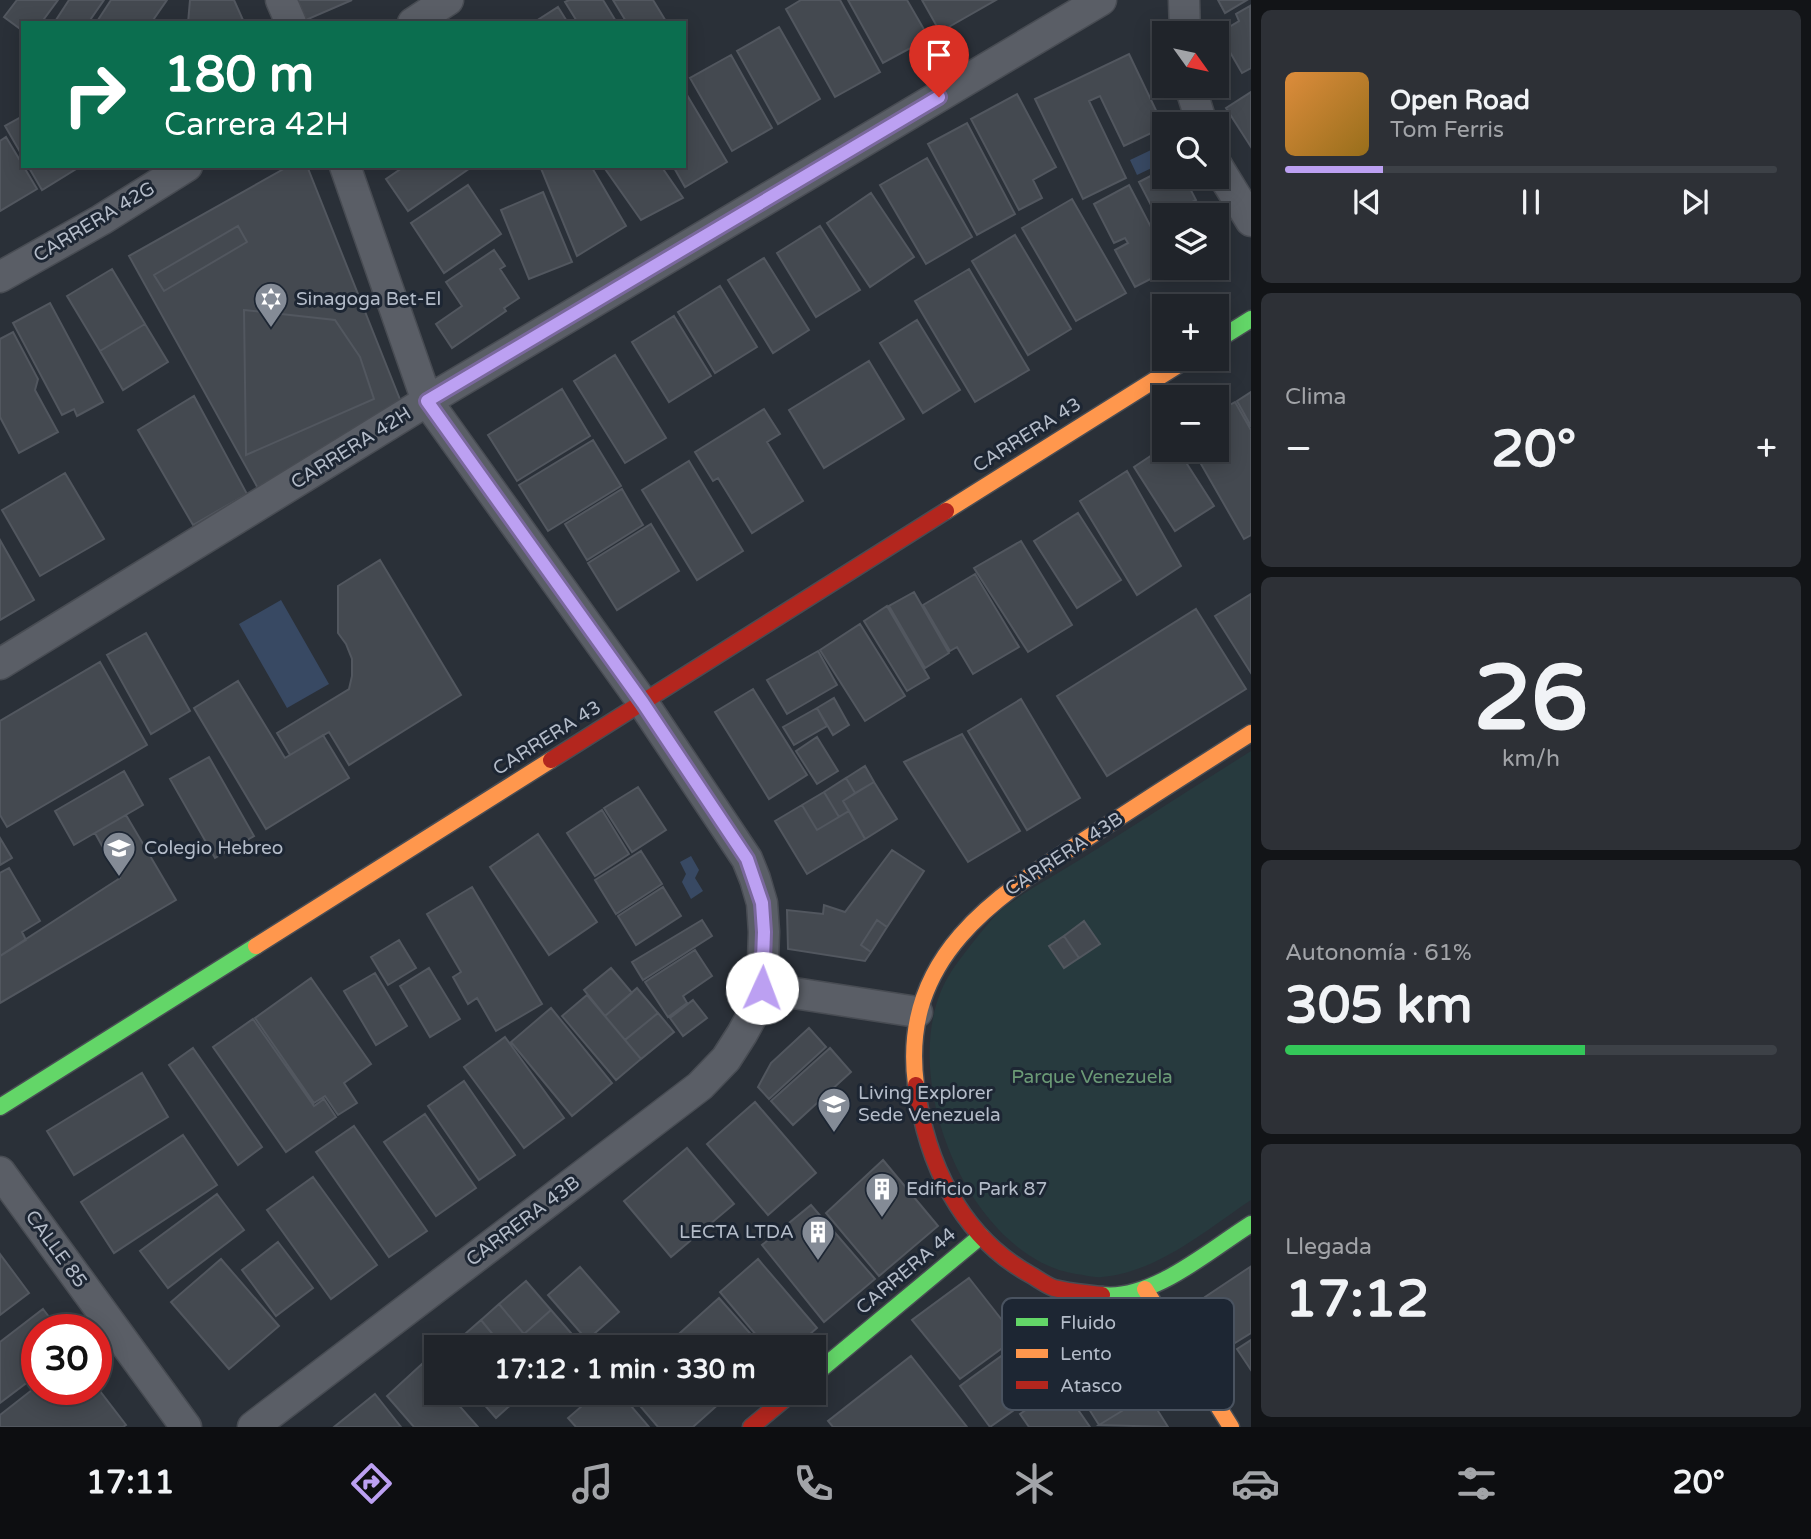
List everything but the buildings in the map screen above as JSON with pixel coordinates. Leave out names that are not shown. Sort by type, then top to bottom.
[{"type":"street","points":[[281,0],[290,21]]},
{"type":"street","points":[[416,21],[448,0]]},
{"type":"street","name":"CARRERA 42H","points":[[0,664],[427,401],[1101,0]]},
{"type":"street","points":[[1184,0],[1185,21]]},
{"type":"street","name":"CARRERA 42G","points":[[0,277],[101,220],[184,168]]},
{"type":"street","name":"CARRERA 43B","points":[[253,1427],[700,1086],[726,1059],[753,1014],[762,988],[762,903],[747,859],[643,703],[427,401],[346,168]]},
{"type":"street","points":[[1229,185],[1251,221]]},
{"type":"street","points":[[1229,333],[1251,319]]},
{"type":"street","name":"CARRERA 43","points":[[0,1107],[1169,371]]},
{"type":"street","name":"CARRERA 43B","points":[[981,1236],[942,1179],[918,1115],[912,1046],[917,1012],[936,965],[972,919],[1012,887],[1251,733]]},
{"type":"street","points":[[762,988],[917,1012]]},
{"type":"street","name":"CALLE 85","points":[[0,1172],[186,1427]]},
{"type":"street","name":"CARRERA 44","points":[[826,1365],[981,1236],[1005,1263],[1036,1283],[1071,1294],[1108,1296],[1145,1289],[1251,1224]]},
{"type":"street","points":[[1145,1289],[1151,1298]]},
{"type":"street","points":[[751,1427],[778,1405]]},
{"type":"street","points":[[1220,1410],[1231,1427]]},
{"type":"green space","name":"Parque Venezuela","points":[[1251,751],[1251,1200],[1181,1248],[1143,1267],[1123,1273],[1102,1277],[1089,1276],[1036,1260],[1001,1232],[972,1195],[949,1151],[935,1103],[930,1055],[935,1011],[951,972],[1001,910]]},
{"type":"water","points":[[1151,150],[1152,168],[1137,175],[1130,160]]},
{"type":"water","points":[[281,600],[329,684],[287,708],[239,624]]},
{"type":"water","points":[[691,856],[699,870],[695,878],[703,891],[691,899],[682,882],[686,874],[680,862]]},
{"type":"traffic: fast","points":[[1229,333],[1251,319]]},
{"type":"traffic: fast","points":[[0,1107],[256,946]]},
{"type":"traffic: fast","points":[[1102,1295],[1121,1295],[1161,1282],[1251,1224]]},
{"type":"traffic: fast","points":[[826,1365],[981,1236]]},
{"type":"traffic: slow","points":[[946,511],[1169,371]]},
{"type":"traffic: slow","points":[[916,1085],[915,1038],[924,997],[942,961],[966,929],[1030,875],[1251,733]]},
{"type":"traffic: slow","points":[[256,946],[551,760]]},
{"type":"traffic: slow","points":[[1145,1289],[1151,1298]]},
{"type":"traffic: slow","points":[[1220,1410],[1231,1427]]},
{"type":"traffic: jam","points":[[551,760],[946,511]]},
{"type":"traffic: jam","points":[[916,1085],[928,1142],[938,1169],[966,1218],[984,1240],[1006,1259],[1051,1287],[1102,1295]]},
{"type":"traffic: jam","points":[[751,1427],[778,1405]]},
{"type":"place","name":"Sinagoga Bet-El","points":[[271,329]]},
{"type":"place","name":"Colegio Hebreo","points":[[119,878]]},
{"type":"place","name":"Living Explorer Sede Venezuela","points":[[834,1134]]},
{"type":"place","name":"Edificio Park 87","points":[[882,1219]]},
{"type":"place","name":"LECTA LTDA","points":[[818,1262]]},
{"type":"route","points":[[762,988],[762,903],[747,859],[643,703],[427,401],[939,97]]}]
